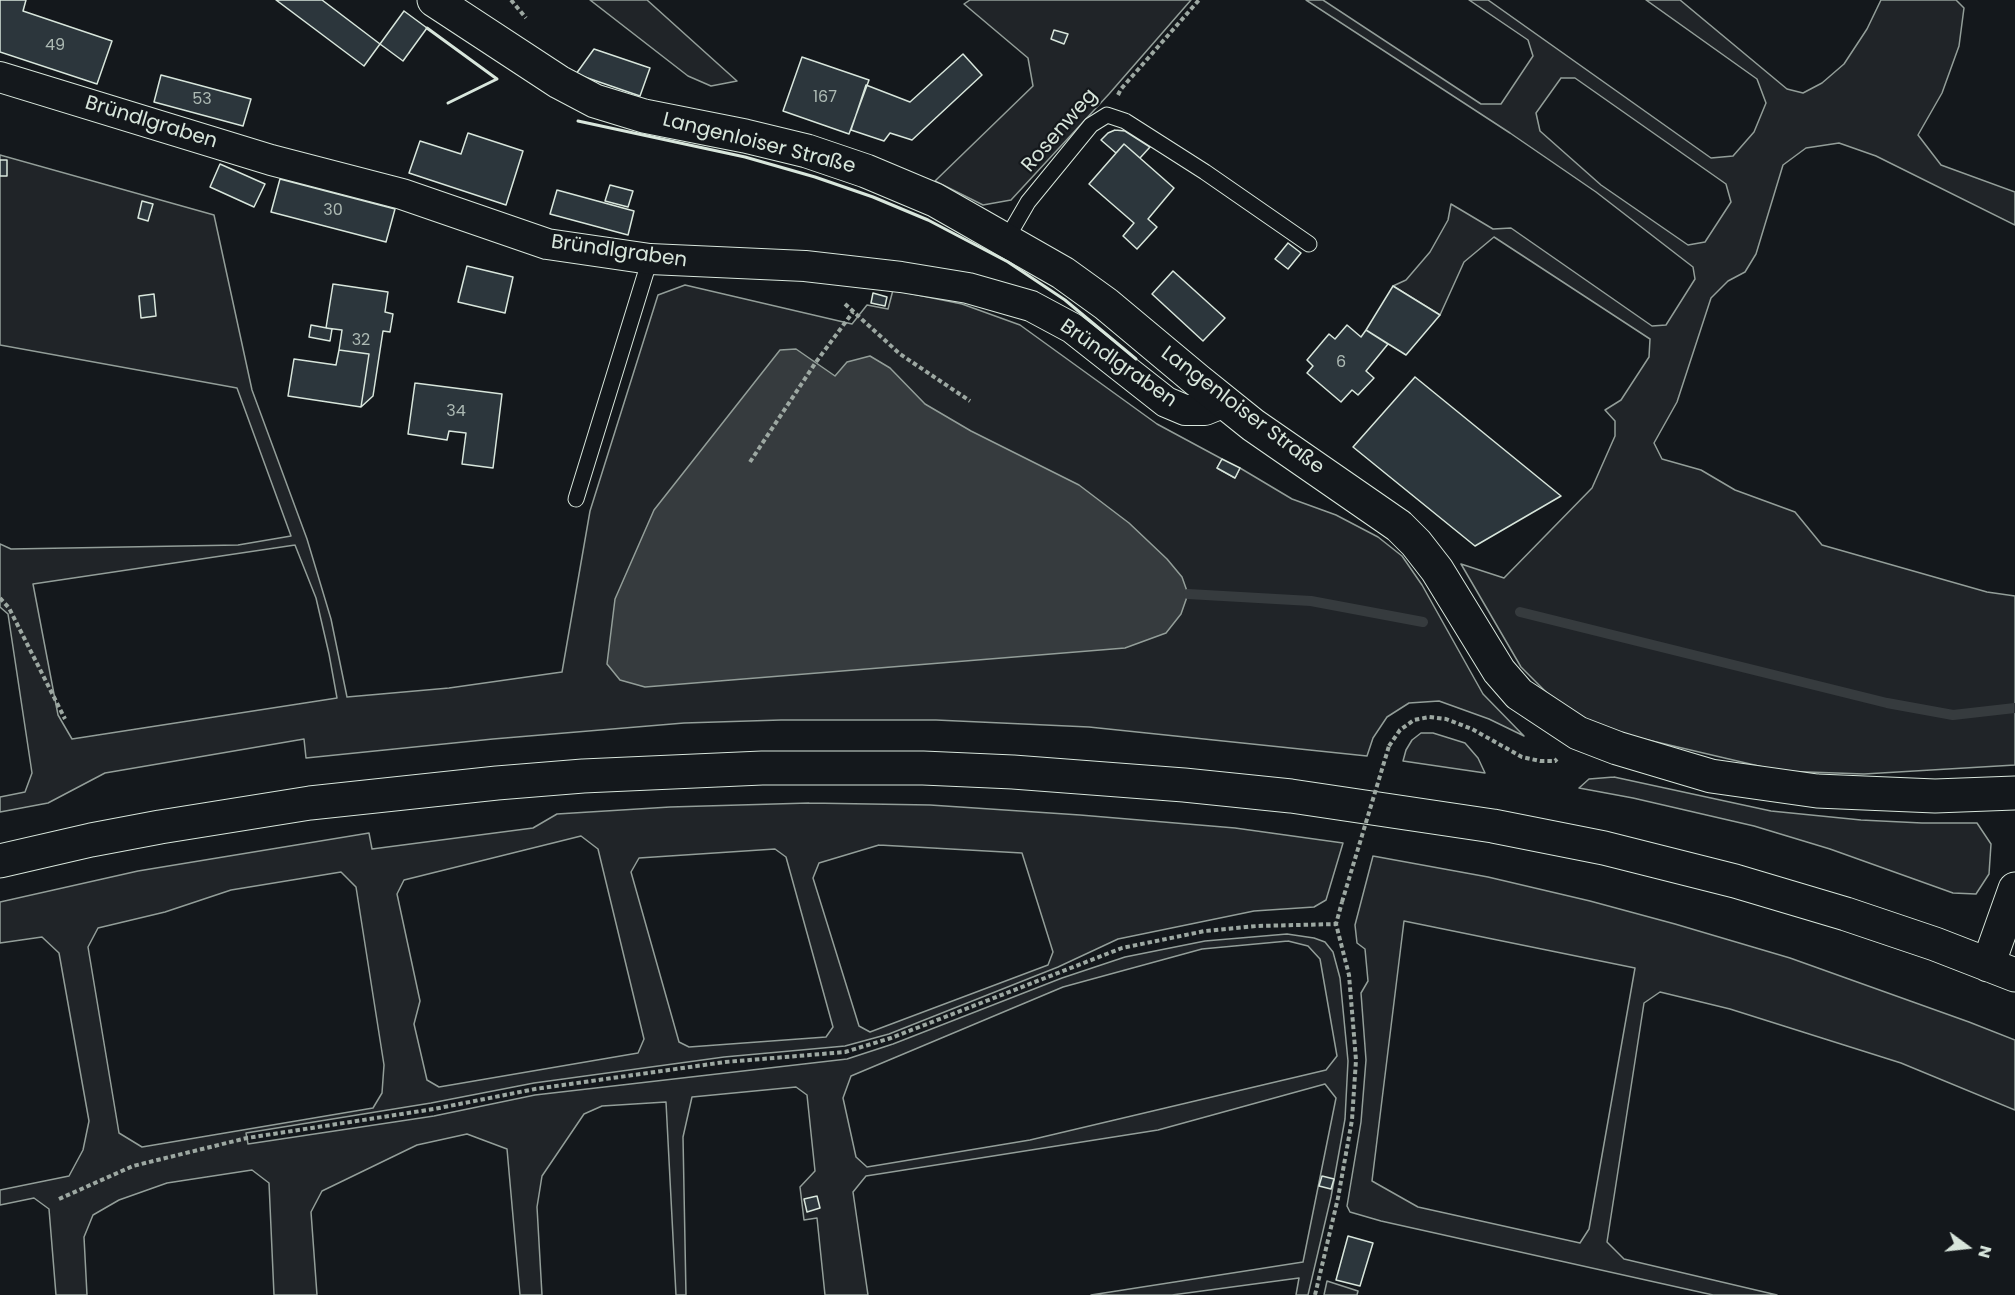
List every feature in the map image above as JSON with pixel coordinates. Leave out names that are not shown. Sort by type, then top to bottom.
[{"type":"main road","name":"Langenloiser Straße","points":[[434,0],[559,82],[595,101],[644,116],[745,136],[807,152],[866,171],[935,200],[1063,273],[1106,304],[1254,425],[1385,515],[1416,543],[1437,570],[1498,671],[1519,694],[1578,732],[1617,748],[1711,776],[1817,791],[1924,795],[2015,794]]},
{"type":"main road","points":[[0,861],[102,838],[288,806],[486,784],[583,776],[762,768],[912,768],[1013,771],[1184,785],[1291,796],[1493,826],[1604,848],[1736,881],[1846,914],[2002,970],[2015,890]]},
{"type":"street","name":"Bründlgraben","points":[[0,77],[271,160],[402,194],[547,244],[650,259],[805,266],[901,277],[968,288],[1031,306],[1072,328],[1166,402],[1185,410],[1204,410],[1225,402]]},
{"type":"lane","name":"Rosenweg","points":[[1006,240],[1028,201],[1091,125],[1107,115]]},
{"type":"lane","points":[[1107,115],[1125,121],[1204,171],[1309,244]]},
{"type":"lane","points":[[576,499],[650,259]]},
{"type":"path","name":"Rosenweg","points":[[1107,115],[1121,88],[1199,0]]},
{"type":"path","points":[[750,462],[816,362],[854,312],[900,354],[970,401]]},
{"type":"path","points":[[0,598],[9,608],[65,719]]},
{"type":"path","points":[[1315,1295],[1338,1198],[1352,1120],[1356,1060],[1349,975],[1336,924],[1389,746],[1400,730],[1414,720],[1429,717],[1446,719],[1472,729],[1522,757],[1540,761],[1555,760],[1567,751],[1578,732]]},
{"type":"path","points":[[59,1199],[133,1166],[247,1138],[434,1109],[536,1089],[725,1062],[845,1052],[891,1038],[1122,948],[1205,931],[1257,926],[1336,924]]},
{"type":"shaded area","points":[[590,0],[647,0],[737,81],[711,86],[688,76]]},
{"type":"shaded area","points":[[970,0],[1191,0],[1109,94],[1011,200],[983,205],[935,181],[1033,86],[1028,58],[964,4]]},
{"type":"shaded area","points":[[1306,0],[1323,0],[1481,104],[1501,104],[1533,56],[1528,40],[1469,0],[1488,0],[1711,158],[1733,156],[1754,132],[1766,103],[1757,79],[1646,0],[1680,0],[1787,89],[1803,93],[1822,83],[1844,64],[1867,29],[1881,0],[1956,0],[1964,8],[1959,46],[1942,93],[1918,135],[1941,165],[2015,192],[2015,225],[1876,156],[1839,143],[1806,148],[1783,165],[1756,254],[1745,272],[1728,281],[1711,298],[1677,402],[1654,443],[1662,459],[1701,470],[1735,490],[1795,512],[1822,545],[1987,592],[2015,596],[2015,765],[1864,774],[1780,771],[1601,729],[1550,696],[1521,667],[1461,564],[1504,578],[1592,488],[1615,436],[1615,421],[1605,410],[1621,400],[1649,357],[1650,339],[1494,237],[1464,262],[1440,315],[1393,286],[1406,280],[1430,252],[1448,220],[1451,204],[1493,229],[1511,228],[1652,326],[1666,325],[1695,279],[1693,267],[1596,192]],"holes":[[[1561,78],[1575,78],[1726,184],[1731,202],[1705,242],[1688,245],[1601,185],[1540,131],[1536,113]]]},
{"type":"shaded area","points":[[0,155],[214,215],[252,390],[307,539],[331,619],[347,697],[449,688],[562,672],[590,511],[658,295],[685,285],[852,324],[867,305],[888,309],[893,290],[962,304],[1020,325],[1157,424],[1222,459],[1217,468],[1235,478],[1240,468],[1292,499],[1336,515],[1378,537],[1402,556],[1422,585],[1483,694],[1524,736],[1489,719],[1439,701],[1409,703],[1387,717],[1373,738],[1367,756],[1089,727],[936,720],[781,720],[684,723],[306,758],[304,739],[105,773],[48,803],[0,812],[0,797],[25,792],[32,773],[8,614],[0,607],[0,544],[11,549],[238,545],[291,536],[237,388],[0,345]],"holes":[[[295,545],[316,598],[337,698],[72,739],[58,715],[33,584]]]},
{"type":"shaded area","points":[[796,349],[835,376],[847,362],[870,356],[890,368],[925,404],[971,431],[1079,485],[1129,523],[1167,559],[1182,577],[1188,594],[1181,614],[1166,633],[1125,648],[645,687],[620,680],[607,664],[615,599],[654,510],[780,350]]},
{"type":"shaded area","points":[[1421,733],[1433,733],[1465,743],[1478,758],[1485,773],[1403,761],[1412,740]]},
{"type":"shaded area","points":[[1614,777],[1771,811],[1861,820],[1977,823],[1991,844],[1989,874],[1976,894],[1953,893],[1830,849],[1754,826],[1579,788],[1589,779]]},
{"type":"shaded area","points":[[809,803],[930,805],[1235,828],[1343,843],[1326,900],[1314,907],[1254,911],[1118,939],[1058,967],[889,1034],[845,1046],[724,1057],[534,1083],[431,1103],[246,1133],[248,1144],[434,1116],[535,1095],[847,1059],[893,1044],[1062,978],[1125,957],[1205,941],[1287,934],[1325,942],[1333,952],[1340,978],[1348,1061],[1345,1119],[1331,1197],[1308,1295],[1296,1295],[1299,1278],[1172,1295],[1091,1295],[1303,1262],[1336,1098],[1325,1084],[1158,1130],[866,1176],[853,1192],[868,1295],[825,1295],[817,1218],[804,1220],[800,1187],[815,1171],[807,1095],[796,1087],[692,1097],[683,1137],[686,1295],[676,1295],[666,1102],[602,1106],[584,1114],[542,1176],[537,1207],[542,1295],[520,1295],[507,1149],[467,1134],[417,1145],[322,1191],[311,1212],[317,1295],[274,1295],[269,1183],[252,1170],[167,1183],[119,1200],[93,1215],[84,1237],[87,1295],[56,1295],[49,1209],[34,1198],[0,1205],[0,1190],[69,1176],[83,1150],[89,1121],[59,953],[42,937],[0,943],[0,902],[138,871],[369,833],[372,849],[533,828],[557,814],[670,807]],"holes":[[[581,836],[598,849],[644,1039],[638,1053],[439,1087],[427,1080],[414,1024],[420,1001],[397,894],[404,880]],[[879,845],[1022,853],[1053,952],[1048,965],[870,1032],[859,1026],[813,878],[819,863]],[[775,849],[786,857],[833,1027],[826,1037],[689,1047],[679,1042],[631,872],[639,858]],[[341,872],[356,887],[384,1065],[382,1093],[373,1108],[142,1147],[119,1133],[88,947],[98,928],[165,912],[231,890]],[[1288,941],[1308,946],[1320,959],[1337,1056],[1326,1070],[1030,1140],[867,1167],[856,1157],[843,1098],[851,1076],[1063,987],[1202,949]]]},
{"type":"shaded area","points":[[1373,856],[1488,877],[1675,924],[1790,958],[2015,1040],[2015,1110],[1901,1063],[1730,1009],[1660,992],[1644,1003],[1607,1242],[1624,1259],[1777,1295],[1713,1295],[1381,1221],[1350,1212],[1347,1206],[1361,1122],[1366,1060],[1361,993],[1368,981],[1365,949],[1357,943],[1355,925]],"holes":[[[1404,921],[1635,968],[1589,1229],[1580,1243],[1418,1207],[1372,1181]]]},
{"type":"shaded area","points":[[1327,1281],[1358,1291],[1357,1295],[1324,1295]]},
{"type":"building","points":[[0,0],[26,0],[23,11],[112,41],[97,84],[0,52]]},
{"type":"building","points":[[276,0],[322,0],[380,44],[364,66]]},
{"type":"building","points":[[404,11],[427,28],[403,61],[380,44]]},
{"type":"building","points":[[1054,30],[1068,34],[1064,44],[1051,39]]},
{"type":"building","points":[[594,49],[650,68],[640,96],[576,74]]},
{"type":"building","points":[[963,54],[982,75],[912,140],[890,133],[884,141],[851,130],[866,85],[910,102]]},
{"type":"building","points":[[802,57],[869,80],[849,134],[783,111]]},
{"type":"building","points":[[161,75],[251,99],[243,126],[154,102]]},
{"type":"building","points":[[1115,130],[1125,131],[1150,147],[1140,158],[1124,144],[1116,153],[1101,140]]},
{"type":"building","points":[[468,133],[523,151],[506,205],[409,173],[420,141],[461,154]]},
{"type":"building","points":[[1124,144],[1174,188],[1148,219],[1157,227],[1137,249],[1123,236],[1134,223],[1089,184]]},
{"type":"building","points":[[0,160],[7,160],[7,176],[0,176]]},
{"type":"building","points":[[220,164],[265,184],[254,207],[210,187]]},
{"type":"building","points":[[280,179],[395,209],[386,242],[271,212]]},
{"type":"building","points":[[610,185],[633,191],[628,207],[605,201]]},
{"type":"building","points":[[557,190],[634,211],[628,235],[550,214]]},
{"type":"building","points":[[142,201],[153,204],[148,221],[138,218]]},
{"type":"building","points":[[1288,243],[1301,253],[1288,269],[1275,259]]},
{"type":"building","points":[[467,266],[513,277],[505,313],[458,302]]},
{"type":"building","points":[[1173,271],[1225,318],[1203,341],[1152,294]]},
{"type":"building","points":[[333,284],[388,292],[385,312],[393,314],[390,332],[383,331],[373,396],[361,407],[369,354],[339,350],[342,330],[326,328]]},
{"type":"building","points":[[1393,286],[1440,315],[1406,355],[1366,330]]},
{"type":"building","points":[[873,293],[887,297],[885,306],[871,303]]},
{"type":"building","points":[[154,294],[156,316],[141,318],[139,296]]},
{"type":"building","points":[[311,325],[332,329],[330,341],[309,337]]},
{"type":"building","points":[[1347,325],[1361,337],[1366,330],[1388,344],[1366,371],[1374,378],[1358,395],[1352,390],[1341,402],[1307,373],[1313,366],[1307,360],[1329,334],[1335,339]]},
{"type":"building","points":[[339,350],[369,354],[361,407],[288,396],[294,359],[336,365]]},
{"type":"building","points":[[1415,377],[1561,496],[1475,546],[1353,447]]},
{"type":"building","points":[[415,383],[502,394],[493,468],[462,464],[466,433],[449,431],[447,440],[408,434]]},
{"type":"building","points":[[1222,459],[1240,468],[1235,478],[1217,468]]},
{"type":"building","points":[[1322,1176],[1334,1179],[1331,1189],[1319,1186]]},
{"type":"building","points":[[817,1196],[820,1208],[807,1212],[804,1199]]},
{"type":"building","points":[[1348,1236],[1373,1243],[1360,1286],[1336,1280]]},
{"type":"waterway","points":[[1188,594],[1311,601],[1423,622]]},
{"type":"waterway","points":[[1520,612],[1887,703],[1953,715],[2015,708]]},
{"type":"wall","points":[[427,28],[497,79],[448,103]]},
{"type":"wall","points":[[578,121],[745,157],[815,177],[873,197],[928,220],[1008,262],[1065,300],[1136,359]]}]
